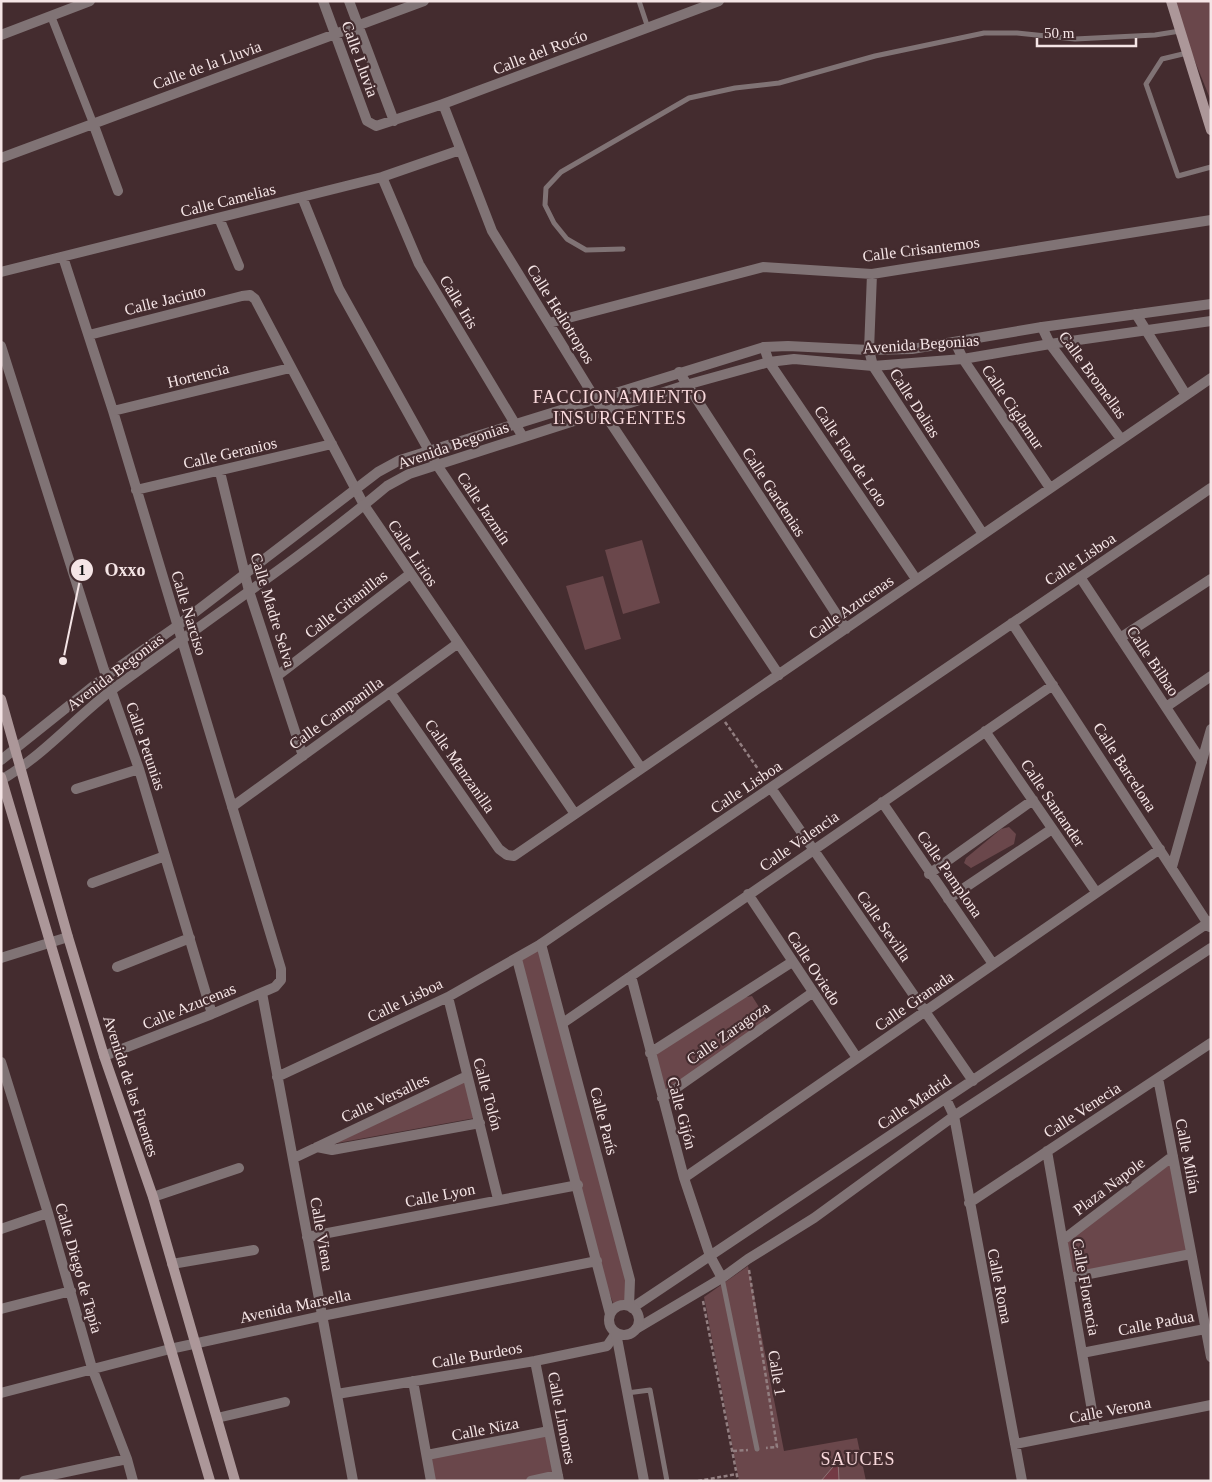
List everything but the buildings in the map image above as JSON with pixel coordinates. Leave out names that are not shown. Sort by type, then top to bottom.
[{"type":"main road","points":[[1171,1],[1211,130]]},
{"type":"main road","name":"Avenida de las Fuentes","points":[[1,699],[68,937],[104,1056],[153,1197],[235,1481]]},
{"type":"main road","points":[[2,779],[49,943],[210,1481]]},
{"type":"street","points":[[1,35],[90,1]]},
{"type":"street","name":"Calle Lluvia","points":[[323,1],[367,121],[371,126]]},
{"type":"street","name":"Calle Lluvia","points":[[349,1],[394,121]]},
{"type":"street","name":"Calle de la Lluvia","points":[[1,158],[424,1]]},
{"type":"street","name":"Calle del Rocío","points":[[371,126],[394,121],[443,104],[718,1]]},
{"type":"street","points":[[51,16],[118,191]]},
{"type":"street","name":"Calle Heliotropos","points":[[443,104],[492,231],[604,413],[780,676]]},
{"type":"street","name":"Calle Camelias","points":[[1,272],[382,177],[460,150]]},
{"type":"street","name":"Calle Iris","points":[[382,177],[419,264],[523,437]]},
{"type":"street","name":"Calle Jazmín","points":[[302,197],[339,289],[428,450],[641,768]]},
{"type":"street","points":[[219,218],[238,266]]},
{"type":"street","name":"Calle Crisantemos","points":[[550,323],[764,267],[872,274],[1211,220]]},
{"type":"street","name":"Calle Narciso","points":[[63,257],[113,411],[281,970],[281,980]]},
{"type":"street","name":"Calle Dalias","points":[[872,274],[869,350],[873,366],[983,534]]},
{"type":"street","name":"Calle Jacinto","points":[[89,335],[250,295]]},
{"type":"street","name":"Calle Lirios","points":[[250,295],[255,299],[364,505],[457,644],[575,814]]},
{"type":"street","name":"Avenida Begonias","points":[[1,760],[106,676],[245,575],[378,472],[400,460],[764,347],[788,346],[869,350],[912,349],[1042,327],[1211,304]]},
{"type":"street","points":[[1136,314],[1186,395]]},
{"type":"street","name":"Avenida Begonias","points":[[2,779],[21,767],[111,691],[249,591],[394,482],[409,474],[604,413],[686,385],[769,362],[794,359],[873,366],[962,359],[1050,344],[1211,321]]},
{"type":"street","name":"Calle Bromellas","points":[[1042,327],[1050,344],[1121,439]]},
{"type":"street","name":"Calle Ciglamur","points":[[955,342],[962,359],[1050,488]]},
{"type":"street","name":"Calle Petunias","points":[[1,346],[106,676],[139,769],[212,1014]]},
{"type":"street","name":"Calle Flor de Loto","points":[[764,347],[769,362],[916,580]]},
{"type":"street","name":"Hortencia","points":[[113,411],[290,368]]},
{"type":"street","name":"Calle Gardenias","points":[[679,372],[846,629]]},
{"type":"street","name":"Calle Azucenas","points":[[507,855],[514,856],[641,768],[780,676],[916,580],[1211,378]]},
{"type":"street","name":"Calle Geranios","points":[[136,490],[220,472],[332,444]]},
{"type":"street","name":"Calle Madre Selva","points":[[220,472],[249,591],[303,756]]},
{"type":"street","name":"Calle Lisboa","points":[[278,1077],[448,997],[541,944],[1211,488]]},
{"type":"street","name":"Calle Gitanillas","points":[[277,676],[410,574]]},
{"type":"street","name":"Calle Bilbao","points":[[1080,577],[1202,762]]},
{"type":"street","points":[[1120,638],[1211,579]]},
{"type":"street","name":"Calle Barcelona","points":[[1012,623],[1210,924]]},
{"type":"street","name":"Calle Campanilla","points":[[232,807],[457,644]]},
{"type":"street","points":[[1166,707],[1211,676]]},
{"type":"street","name":"Calle Valencia","points":[[563,1023],[1053,685]]},
{"type":"street","name":"Calle Manzanilla","points":[[390,692],[499,849],[507,855]]},
{"type":"street","points":[[1172,867],[1211,729]]},
{"type":"street","name":"Calle Santander","points":[[986,731],[1096,892]]},
{"type":"street","points":[[76,789],[139,769]]},
{"type":"street","name":"Calle Sevilla","points":[[771,788],[973,1081]]},
{"type":"street","points":[[929,874],[1033,800]]},
{"type":"street","name":"Calle Pamplona","points":[[882,802],[929,874],[993,964]]},
{"type":"street","points":[[948,899],[1052,828]]},
{"type":"street","name":"Calle Granada","points":[[684,1178],[1160,849]]},
{"type":"street","points":[[92,883],[165,856]]},
{"type":"street","name":"Calle Oviedo","points":[[748,894],[857,1058]]},
{"type":"street","name":"Calle Madrid","points":[[631,1307],[1210,924]]},
{"type":"street","points":[[1,958],[68,937]]},
{"type":"street","points":[[117,968],[190,938]]},
{"type":"street","name":"Calle París","points":[[541,944],[630,1280],[631,1307]]},
{"type":"street","points":[[616,1333],[627,1335],[722,1278],[748,1259],[814,1218],[954,1116],[1211,948]]},
{"type":"street","points":[[517,958],[578,1185],[610,1314],[610,1324],[616,1333],[644,1481]]},
{"type":"street","name":"Calle Zaragoza","points":[[650,1053],[792,962]]},
{"type":"street","name":"Calle Gijón","points":[[631,976],[684,1178],[710,1256],[722,1278]]},
{"type":"street","name":"Calle Azucenas","points":[[104,1056],[262,993],[275,987],[281,980]]},
{"type":"street","name":"Calle Viena","points":[[262,993],[353,1481]]},
{"type":"street","name":"Calle Zaragoza","points":[[662,1098],[812,993]]},
{"type":"street","name":"Calle Tolón","points":[[448,997],[498,1199]]},
{"type":"street","name":"Calle Venecia","points":[[969,1203],[1211,1043]]},
{"type":"street","name":"Calle Diego de Tapía","points":[[1,1062],[48,1213],[92,1368],[127,1459],[133,1481]]},
{"type":"street","name":"Calle Versalles","points":[[294,1158],[467,1076]]},
{"type":"street","name":"Calle Milán","points":[[1158,1078],[1211,1357]]},
{"type":"street","name":"Calle Roma","points":[[946,1099],[954,1116],[1022,1481]]},
{"type":"street","name":"Calle Versalles","points":[[316,1147],[332,1150],[480,1122]]},
{"type":"street","name":"Calle Florencia","points":[[1047,1151],[1095,1428]]},
{"type":"street","name":"Plaza Napole","points":[[1062,1240],[1173,1156]]},
{"type":"street","points":[[153,1197],[239,1168]]},
{"type":"street","name":"Calle Lyon","points":[[307,1237],[578,1185]]},
{"type":"street","points":[[1,1229],[48,1213]]},
{"type":"street","points":[[172,1264],[254,1250]]},
{"type":"street","points":[[1069,1278],[1191,1254]]},
{"type":"street","name":"Avenida Marsella","points":[[1,1393],[196,1342],[597,1261]]},
{"type":"street","points":[[1,1309],[71,1292]]},
{"type":"street","points":[[610,1314],[621,1305],[631,1307],[637,1314],[639,1321],[636,1328]]},
{"type":"street","name":"Calle Padua","points":[[1082,1353],[1205,1329]]},
{"type":"street","name":"Calle Burdeos","points":[[337,1394],[607,1346],[616,1333]]},
{"type":"street","name":"Calle Limones","points":[[535,1360],[558,1478]]},
{"type":"street","points":[[413,1381],[431,1481]]},
{"type":"street","points":[[217,1418],[286,1402]]},
{"type":"street","name":"Calle Verona","points":[[1015,1444],[1211,1405]]},
{"type":"street","name":"Calle Niza","points":[[427,1456],[549,1432]]},
{"type":"street","points":[[24,1481],[127,1459]]},
{"type":"street","points":[[531,1481],[558,1478]]},
{"type":"lane","points":[[639,1],[648,28]]},
{"type":"lane","points":[[623,249],[586,250],[567,239],[554,223],[545,205],[546,188],[560,172],[689,98],[735,88],[779,83],[875,56],[984,33],[1017,33],[1076,39],[1155,35],[1180,31]]},
{"type":"lane","points":[[1187,53],[1162,59],[1146,84],[1178,176],[1211,167]]},
{"type":"lane","points":[[722,1278],[756,1449]]},
{"type":"lane","points":[[626,1393],[650,1390],[667,1481]]},
{"type":"path","points":[[720,715],[771,788]]},
{"type":"path","name":"Calle 1","points":[[732,1451],[777,1447],[748,1259]]},
{"type":"path","points":[[701,1289],[738,1481]]},
{"type":"path","points":[[698,1481],[737,1474]]},
{"type":"shaded area","points":[[1172,1],[1211,1],[1211,101],[1173,7]]},
{"type":"shaded area","points":[[642,540],[660,603],[623,614],[605,550]]},
{"type":"shaded area","points":[[603,576],[621,639],[585,650],[566,586]]},
{"type":"shaded area","points":[[1009,827],[1016,834],[1014,844],[971,868],[964,863],[966,858],[1001,829]]},
{"type":"shaded area","points":[[541,944],[630,1296],[615,1308],[597,1261],[517,959]]},
{"type":"shaded area","points":[[752,996],[769,1023],[662,1096],[651,1054],[741,998]]},
{"type":"shaded area","points":[[465,1081],[475,1118],[332,1144]]},
{"type":"shaded area","points":[[1173,1156],[1191,1254],[1069,1278],[1063,1240]]},
{"type":"shaded area","points":[[748,1266],[784,1451],[857,1438],[866,1481],[739,1481],[704,1297]]},
{"type":"shaded area","points":[[549,1431],[558,1475],[531,1481],[431,1481],[427,1455]]},
{"type":"place","name":"Oxxo","points":[[63,661]]},
{"type":"district","name":"FACCIONAMIENTO INSURGENTES","points":[[620,407]]},
{"type":"district","name":"SAUCES","points":[[858,1459]]}]
